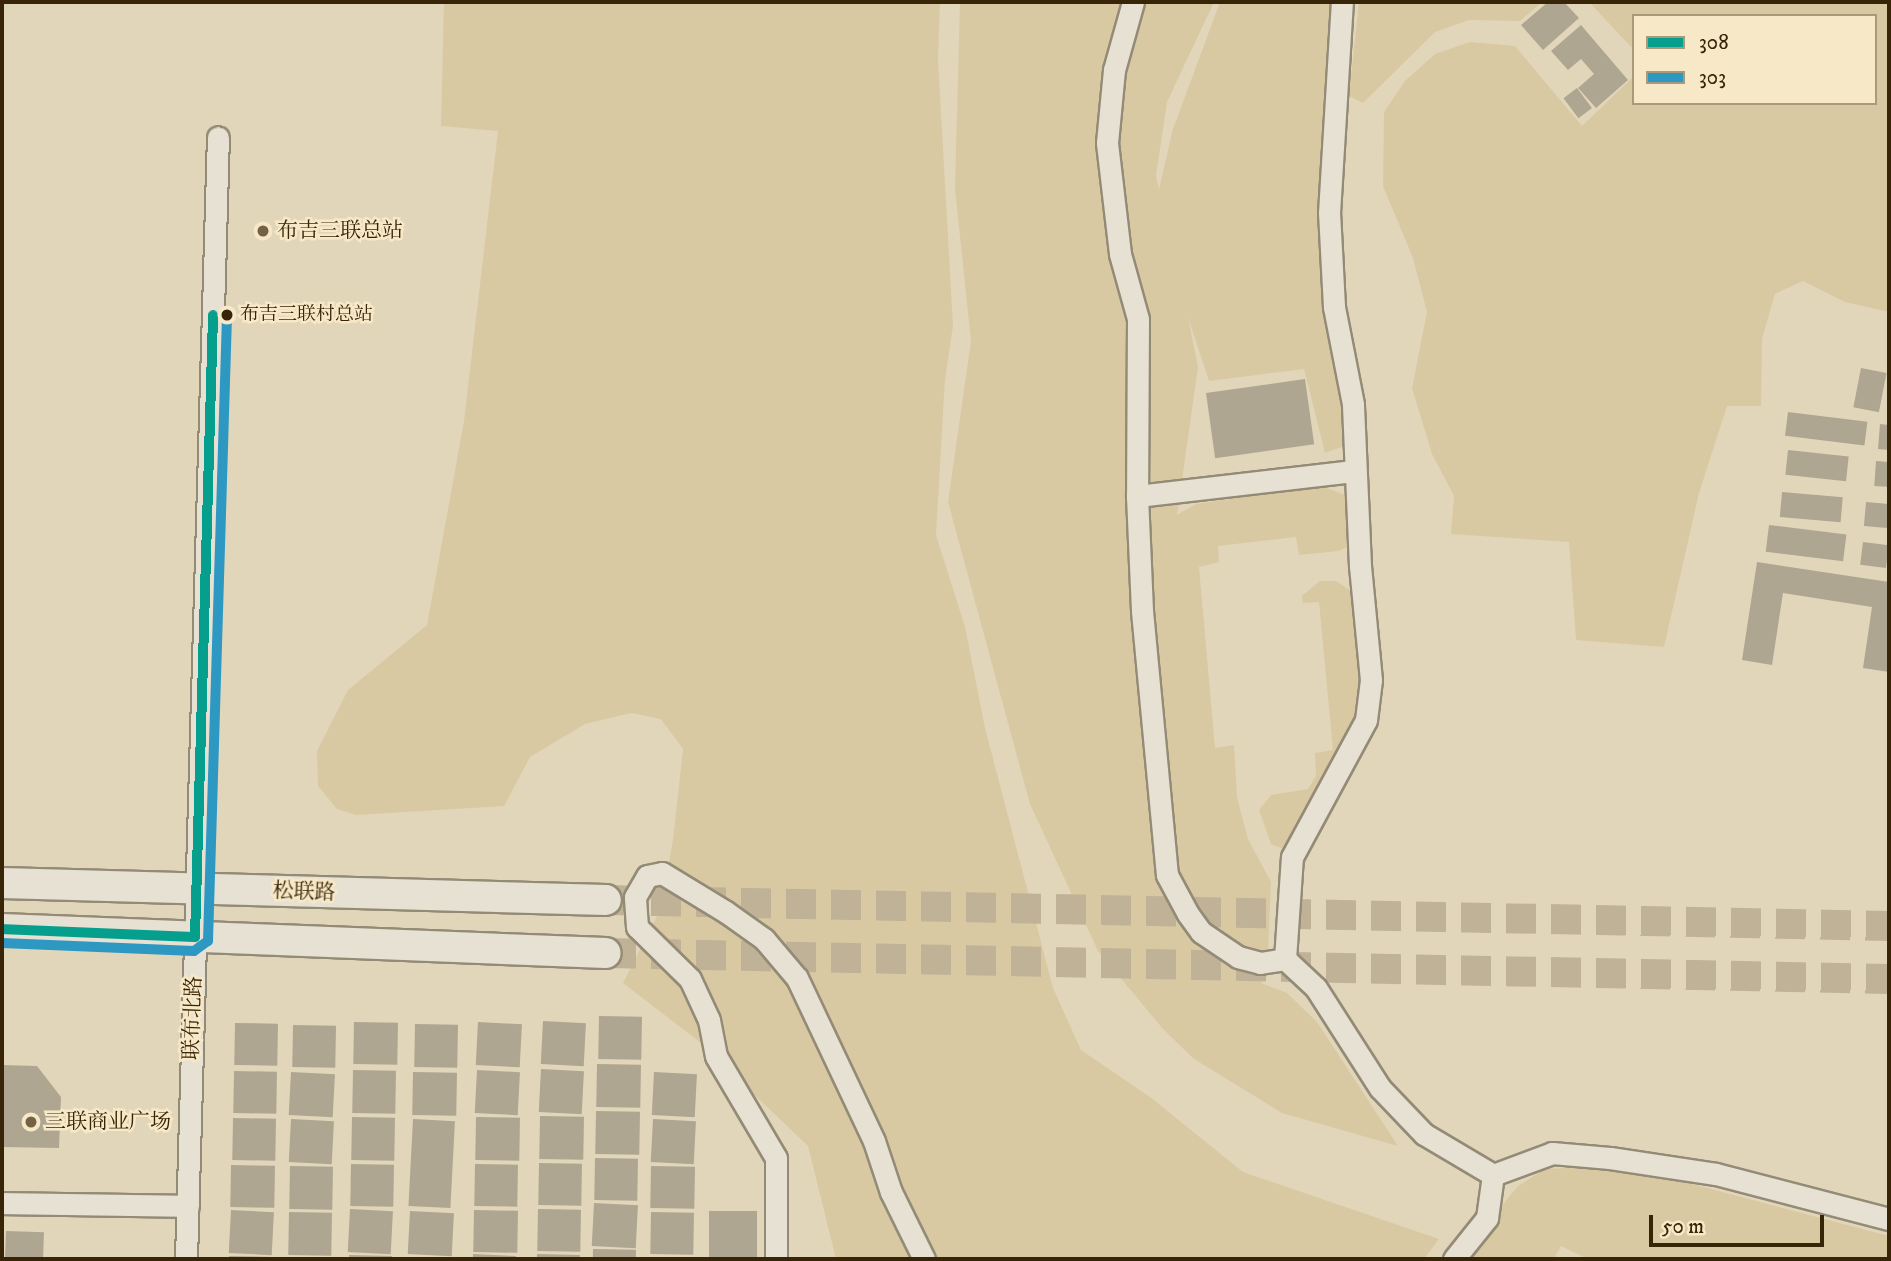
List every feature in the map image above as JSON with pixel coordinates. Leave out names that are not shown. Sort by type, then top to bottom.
[{"type":"street","points":[[1133,2],[1114,70],[1107,143],[1120,254],[1138,319],[1137,496],[1142,611],[1167,875],[1201,932],[1219,947],[1260,963],[1284,960],[1316,988],[1380,1088],[1424,1134],[1493,1175]]},
{"type":"street","points":[[1284,960],[1292,857],[1366,720],[1370,700],[1370,659],[1354,471],[1353,404],[1334,307],[1329,213],[1342,2]]},
{"type":"street","name":"联布北路","points":[[186,1259],[218,137]]},
{"type":"street","points":[[1137,496],[1354,471]]},
{"type":"street","points":[[776,1259],[776,1158],[716,1056],[709,1020],[690,979],[637,927],[635,897],[647,876],[662,873],[726,912],[764,939],[797,978],[874,1141],[891,1192],[924,1259]]},
{"type":"street","name":"松联路","points":[[2,883],[606,900]]},
{"type":"street","points":[[2,929],[606,953]]},
{"type":"street","points":[[1493,1175],[1552,1153],[1610,1158],[1716,1174],[1889,1219]]},
{"type":"street","points":[[1454,1259],[1487,1218],[1493,1175]]},
{"type":"street","points":[[2,1203],[188,1206]]},
{"type":"shaded area","points":[[444,2],[940,2],[938,60],[953,326],[945,379],[936,535],[965,627],[985,728],[1053,988],[1081,1050],[1150,1097],[1243,1172],[1439,1239],[1424,1259],[836,1259],[808,1146],[697,1040],[623,983],[661,908],[673,840],[683,749],[661,719],[631,713],[585,724],[530,757],[504,806],[356,815],[337,809],[318,786],[317,751],[348,690],[427,625],[464,421],[498,131],[441,126]]},
{"type":"shaded area","points":[[960,2],[1214,2],[1167,102],[1156,176],[1159,189],[1173,129],[1220,2],[1339,2],[1328,322],[1347,445],[1325,453],[1304,369],[1209,381],[1188,317],[1198,367],[1177,515],[1196,504],[1321,486],[1348,496],[1349,546],[1339,551],[1299,555],[1296,537],[1218,546],[1219,562],[1199,567],[1215,748],[1234,745],[1237,797],[1248,839],[1271,882],[1267,977],[1261,983],[1287,993],[1317,1022],[1398,1146],[1282,1113],[1194,1059],[1163,1029],[1098,951],[1030,804],[948,502],[971,341],[955,189]]},
{"type":"shaded area","points":[[1359,2],[1542,2],[1520,21],[1469,20],[1435,32],[1363,103],[1349,96]]},
{"type":"shaded area","points":[[1589,2],[1889,2],[1889,312],[1845,302],[1803,281],[1775,294],[1762,339],[1761,406],[1727,406],[1699,493],[1664,647],[1576,640],[1569,542],[1451,534],[1454,496],[1432,454],[1412,388],[1427,312],[1413,258],[1383,186],[1384,112],[1405,81],[1435,54],[1470,42],[1515,46],[1582,126],[1632,78],[1632,105],[1877,105],[1877,14],[1632,14],[1632,48]]},
{"type":"shaded area","points":[[1320,581],[1336,581],[1353,592],[1364,684],[1357,722],[1286,850],[1271,844],[1259,810],[1271,795],[1308,789],[1316,776],[1315,753],[1333,750],[1319,602],[1303,603],[1302,596]]},
{"type":"shaded area","points":[[1588,1167],[1650,1173],[1889,1236],[1889,1259],[1588,1259],[1561,1246],[1554,1259],[1458,1259],[1518,1186],[1545,1169]]},
{"type":"building","points":[[1548,2],[1564,2],[1579,18],[1543,50],[1521,25]]},
{"type":"building","points":[[1581,25],[1628,80],[1596,108],[1578,88],[1594,74],[1581,59],[1568,70],[1551,51]]},
{"type":"building","points":[[1577,88],[1592,108],[1578,118],[1563,98]]},
{"type":"building","points":[[1861,368],[1887,373],[1879,412],[1853,407]]},
{"type":"building","points":[[1305,379],[1314,444],[1215,458],[1206,393]]},
{"type":"building","points":[[1788,412],[1867,422],[1864,446],[1785,436]]},
{"type":"building","points":[[1880,424],[1889,425],[1889,450],[1878,449]]},
{"type":"building","points":[[1788,450],[1849,456],[1846,481],[1785,475]]},
{"type":"building","points":[[1876,461],[1889,462],[1887,487],[1874,486]]},
{"type":"building","points":[[1782,492],[1843,497],[1841,522],[1780,517]]},
{"type":"building","points":[[1866,502],[1889,504],[1887,528],[1864,526]]},
{"type":"building","points":[[1769,525],[1846,535],[1843,561],[1766,552]]},
{"type":"building","points":[[1863,542],[1889,545],[1886,568],[1860,565]]},
{"type":"building","points":[[1757,562],[1889,582],[1889,672],[1863,668],[1872,607],[1783,593],[1772,665],[1742,660]]},
{"type":"building","points":[[599,1016],[642,1017],[641,1060],[598,1059]]},
{"type":"building","points":[[543,1021],[586,1023],[584,1066],[541,1064]]},
{"type":"building","points":[[354,1022],[398,1023],[397,1065],[353,1064]]},
{"type":"building","points":[[478,1022],[522,1024],[520,1067],[476,1065]]},
{"type":"building","points":[[235,1023],[278,1024],[277,1066],[234,1065]]},
{"type":"building","points":[[415,1024],[458,1025],[457,1068],[414,1067]]},
{"type":"building","points":[[293,1025],[336,1026],[335,1068],[292,1067]]},
{"type":"building","points":[[597,1064],[641,1065],[640,1108],[596,1107]]},
{"type":"building","name":"三联商业广场","points":[[2,1065],[37,1066],[61,1097],[59,1148],[2,1147]]},
{"type":"building","points":[[541,1069],[584,1071],[582,1114],[539,1112]]},
{"type":"building","points":[[353,1070],[396,1071],[395,1114],[352,1113]]},
{"type":"building","points":[[477,1070],[520,1072],[518,1115],[475,1113]]},
{"type":"building","points":[[234,1071],[277,1072],[276,1114],[233,1113]]},
{"type":"building","points":[[291,1072],[335,1074],[333,1117],[289,1115]]},
{"type":"building","points":[[413,1072],[457,1073],[456,1116],[412,1115]]},
{"type":"building","points":[[654,1072],[697,1074],[695,1117],[652,1115]]},
{"type":"building","points":[[596,1111],[640,1112],[639,1155],[595,1154]]},
{"type":"building","points":[[540,1116],[584,1117],[583,1160],[539,1159]]},
{"type":"building","points":[[352,1117],[395,1118],[394,1161],[351,1160]]},
{"type":"building","points":[[476,1117],[520,1118],[519,1161],[475,1160]]},
{"type":"building","points":[[233,1118],[276,1119],[275,1161],[232,1160]]},
{"type":"building","points":[[291,1119],[334,1121],[332,1164],[289,1162]]},
{"type":"building","points":[[413,1119],[455,1121],[450,1208],[408,1206]]},
{"type":"building","points":[[653,1119],[696,1121],[694,1164],[651,1162]]},
{"type":"building","points":[[595,1158],[638,1159],[637,1201],[594,1200]]},
{"type":"building","points":[[539,1163],[582,1164],[581,1206],[538,1205]]},
{"type":"building","points":[[351,1164],[394,1165],[393,1207],[350,1206]]},
{"type":"building","points":[[475,1164],[518,1165],[517,1207],[474,1206]]},
{"type":"building","points":[[231,1165],[275,1166],[274,1208],[230,1207]]},
{"type":"building","points":[[290,1166],[333,1167],[332,1210],[289,1209]]},
{"type":"building","points":[[651,1166],[695,1167],[694,1209],[650,1208]]},
{"type":"building","points":[[594,1203],[638,1205],[636,1248],[592,1246]]},
{"type":"building","points":[[350,1209],[393,1211],[391,1254],[348,1252]]},
{"type":"building","points":[[538,1209],[581,1210],[580,1252],[537,1251]]},
{"type":"building","points":[[231,1210],[274,1212],[272,1255],[229,1253]]},
{"type":"building","points":[[474,1210],[518,1211],[517,1253],[473,1252]]},
{"type":"building","points":[[410,1211],[454,1213],[452,1256],[408,1254]]},
{"type":"building","points":[[709,1211],[757,1211],[757,1259],[709,1259]]},
{"type":"building","points":[[289,1212],[332,1213],[331,1256],[288,1255]]},
{"type":"building","points":[[651,1212],[694,1213],[693,1255],[650,1254]]},
{"type":"building","points":[[6,1231],[44,1232],[43,1259],[5,1259]]},
{"type":"building","points":[[593,1249],[636,1250],[636,1259],[593,1259]]},
{"type":"building","points":[[473,1254],[516,1256],[516,1259],[473,1259]]},
{"type":"building","points":[[537,1254],[580,1255],[580,1259],[537,1259]]},
{"type":"building","points":[[349,1255],[392,1256],[392,1259],[349,1259]]},
{"type":"building","points":[[229,1256],[273,1257],[273,1259],[229,1259]]},
{"type":"tunnel","points":[[606,900],[1889,926]]},
{"type":"tunnel","points":[[606,953],[1889,979]]},
{"type":"transit line","name":"308","points":[[2,929],[195,937],[213,315]]},
{"type":"transit line","name":"303","points":[[2,943],[194,951],[208,941],[227,315]]},
{"type":"place","name":"布吉三联总站","points":[[263,231]]},
{"type":"place","name":"布吉三联村总站","points":[[227,315]]},
{"type":"place","name":"三联商业广场","points":[[31,1122]]}]
